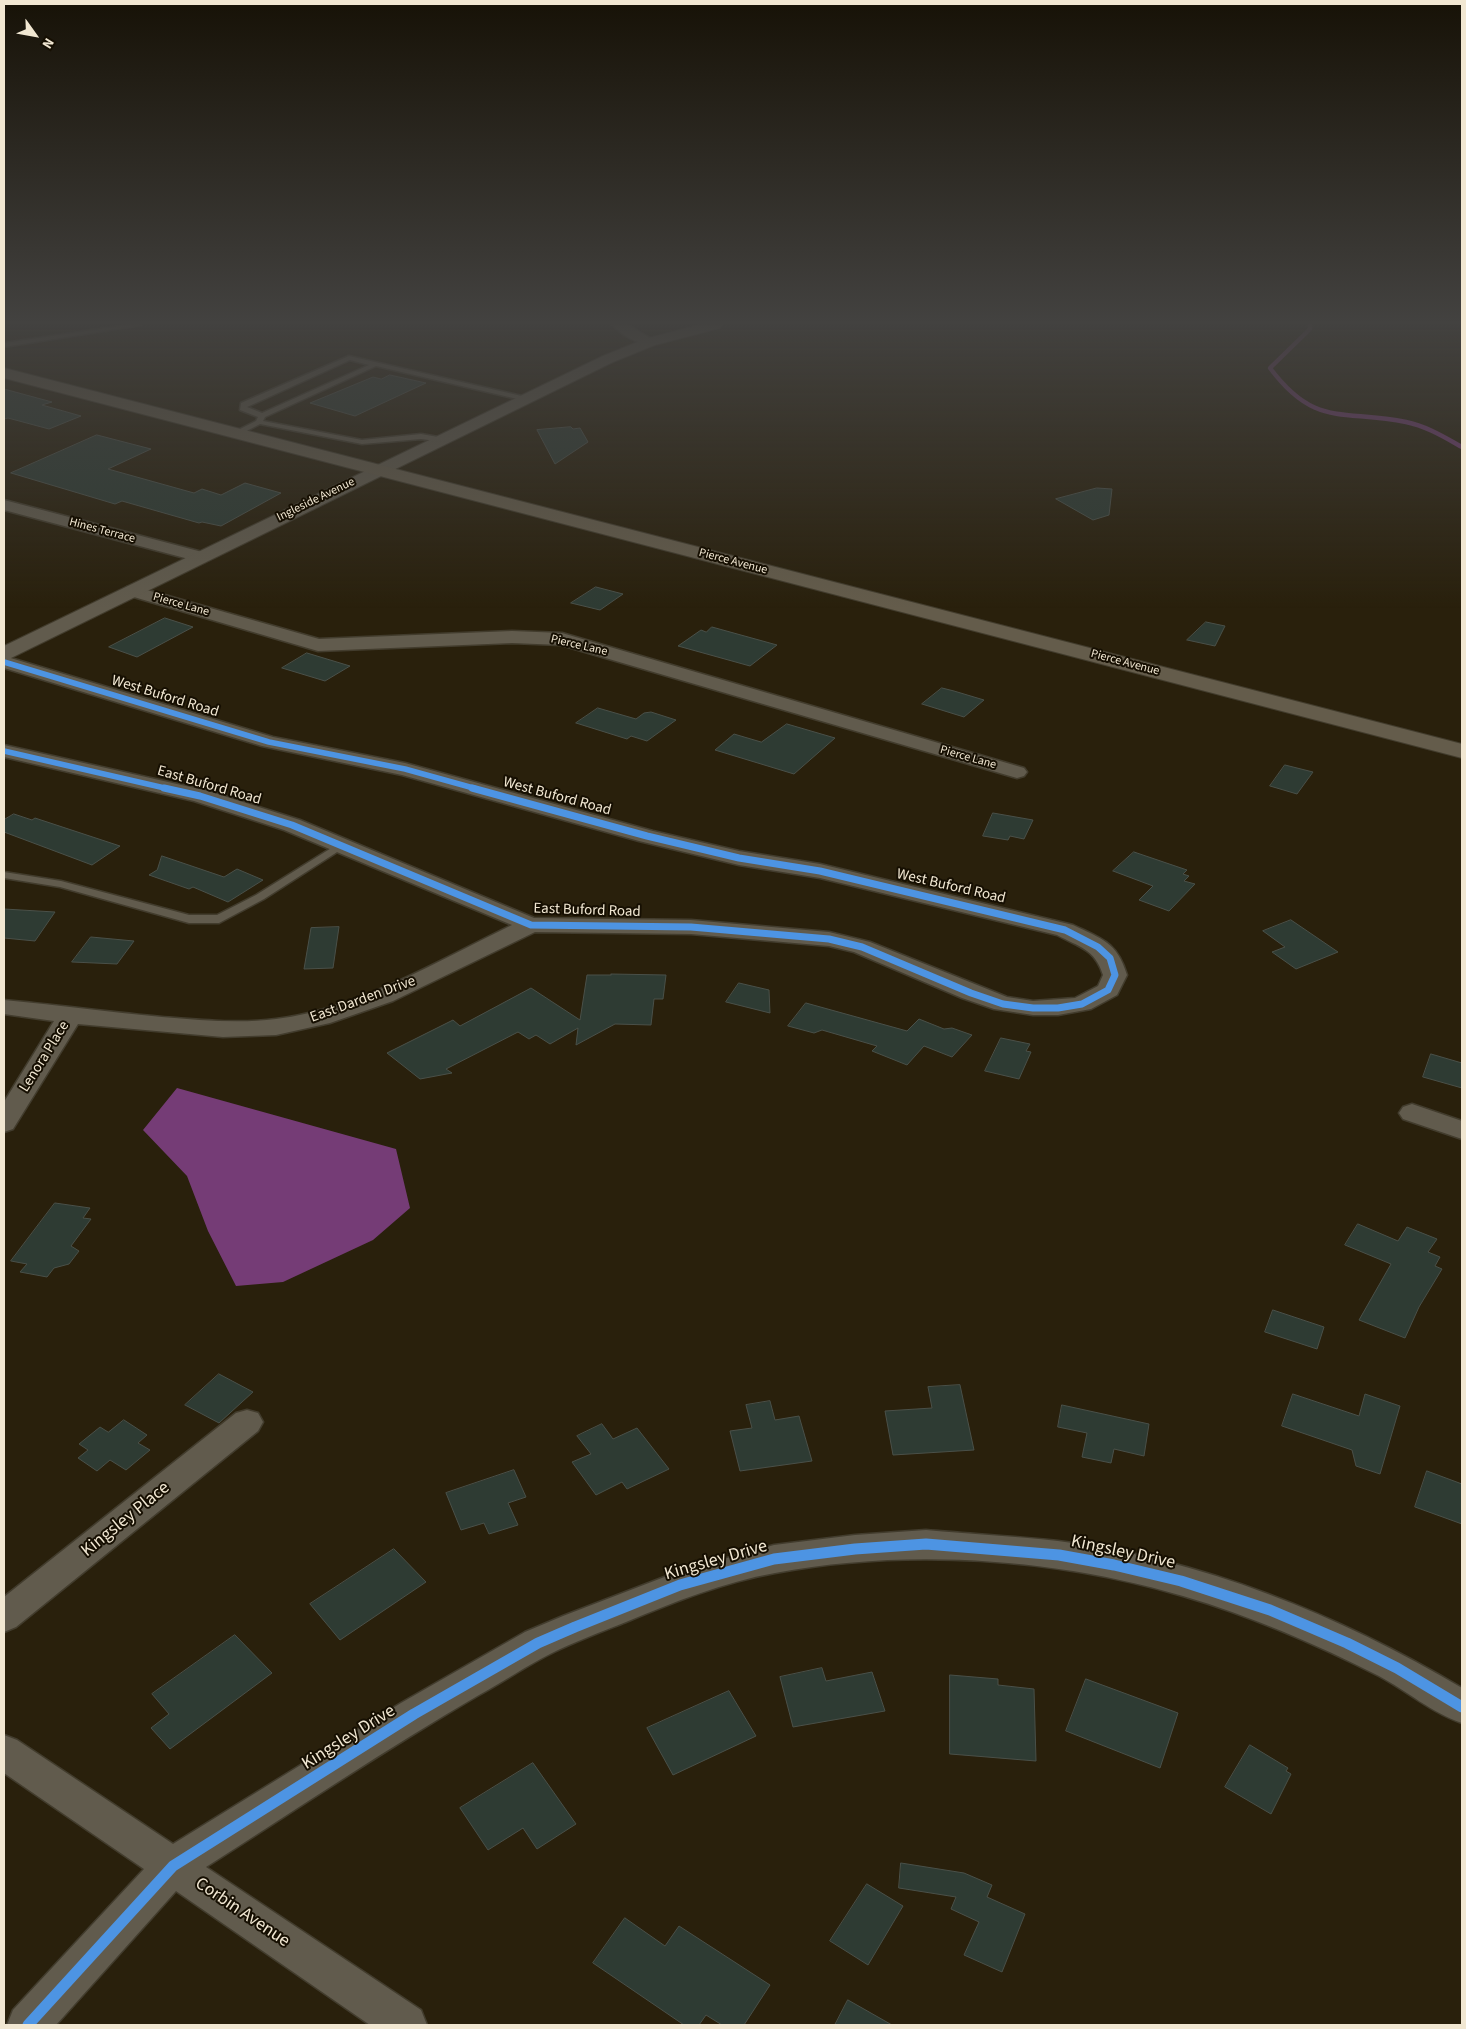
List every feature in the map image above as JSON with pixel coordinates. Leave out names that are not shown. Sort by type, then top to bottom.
[{"type":"main road","name":"Pierce Avenue","points":[[180,420],[1462,750]]},
{"type":"street","name":"Ingleside Avenue","points":[[4,654],[483,420]]},
{"type":"street","name":"Hines Terrace","points":[[4,505],[200,557]]},
{"type":"street","name":"Pierce Lane","points":[[133,591],[318,645],[512,636],[562,639],[1017,772]]},
{"type":"street","name":"West Buford Road","points":[[4,662],[269,742],[405,769],[585,820],[721,853],[820,871],[1065,930],[1103,952]]},
{"type":"street","name":"East Buford Road","points":[[4,751],[200,796],[292,825],[531,925],[691,927],[829,939],[862,947],[971,993],[1003,1004],[1033,1008],[1058,1008],[1082,1004],[1108,990],[1115,975],[1110,958],[1103,952]]},
{"type":"street","name":"East Darden Drive","points":[[4,1007],[70,1016],[223,1029],[276,1027],[321,1018],[384,996],[531,925]]},
{"type":"street","name":"Lenora Place","points":[[4,1123],[70,1016]]},
{"type":"street","points":[[1412,1113],[1462,1130]]},
{"type":"street","name":"Kingsley Place","points":[[4,1617],[247,1422]]},
{"type":"street","name":"Kingsley Drive","points":[[28,2025],[173,1866],[414,1714],[557,1635],[680,1585],[774,1559],[854,1549],[926,1544],[1059,1554],[1181,1581],[1270,1610],[1347,1643],[1397,1668],[1462,1707]]},
{"type":"street","name":"Corbin Avenue","points":[[4,1752],[406,2025]]},
{"type":"lane","points":[[234,434],[259,420]]},
{"type":"lane","points":[[263,420],[362,442],[421,436],[441,440]]},
{"type":"lane","points":[[4,875],[60,884],[189,919],[219,919],[260,897],[341,846]]},
{"type":"shaded area","points":[[177,1088],[396,1149],[410,1208],[373,1240],[283,1282],[236,1286],[208,1231],[187,1176],[143,1130]]},
{"type":"building","points":[[14,420],[72,420],[49,429]]},
{"type":"building","points":[[571,427],[573,429],[580,428],[588,442],[555,464],[537,430]]},
{"type":"building","points":[[97,435],[151,449],[108,469],[194,493],[202,489],[221,495],[245,483],[281,493],[221,526],[199,523],[122,501],[115,504],[11,473]]},
{"type":"building","points":[[1097,488],[1112,489],[1109,515],[1093,520],[1056,499]]},
{"type":"building","points":[[596,587],[623,594],[600,610],[571,603]]},
{"type":"building","points":[[165,618],[193,627],[137,657],[109,647]]},
{"type":"building","points":[[1206,622],[1225,626],[1215,646],[1187,640]]},
{"type":"building","points":[[712,627],[777,645],[750,666],[678,646],[701,630],[706,632]]},
{"type":"building","points":[[307,653],[350,666],[325,681],[282,668]]},
{"type":"building","points":[[942,688],[984,700],[964,717],[922,704]]},
{"type":"building","points":[[598,708],[636,719],[644,713],[651,712],[676,720],[647,741],[631,736],[627,739],[576,723]]},
{"type":"building","points":[[787,724],[835,738],[794,774],[715,750],[734,734],[761,742]]},
{"type":"building","points":[[1285,765],[1313,772],[1297,794],[1270,786]]},
{"type":"building","points":[[993,813],[1033,820],[1024,839],[1010,836],[1008,840],[983,836]]},
{"type":"building","points":[[14,814],[32,820],[35,818],[120,846],[92,865],[4,832],[4,820]]},
{"type":"building","points":[[1134,852],[1187,870],[1183,874],[1189,876],[1184,881],[1195,884],[1169,911],[1139,900],[1153,886],[1113,871]]},
{"type":"building","points":[[162,856],[224,877],[237,869],[263,880],[228,902],[193,887],[189,889],[149,875],[157,870]]},
{"type":"building","points":[[4,909],[55,912],[35,941],[4,938]]},
{"type":"building","points":[[1291,920],[1338,952],[1296,969],[1272,952],[1285,947],[1263,931]]},
{"type":"building","points":[[339,927],[333,968],[304,969],[311,928]]},
{"type":"building","points":[[91,937],[134,941],[117,964],[72,962]]},
{"type":"building","points":[[587,975],[666,975],[663,999],[654,999],[651,1025],[615,1024],[576,1045],[578,1028],[550,1044],[536,1035],[529,1039],[518,1032],[446,1069],[452,1073],[420,1079],[387,1053],[453,1020],[460,1026],[531,988],[580,1020]]},
{"type":"building","points":[[739,983],[769,990],[770,1013],[726,1002]]},
{"type":"building","points":[[806,1003],[907,1031],[919,1019],[944,1029],[952,1028],[972,1035],[952,1057],[924,1046],[907,1065],[872,1051],[877,1046],[822,1030],[814,1033],[788,1026]]},
{"type":"building","points":[[1001,1038],[1030,1044],[1026,1051],[1031,1052],[1019,1079],[985,1071]]},
{"type":"building","points":[[1431,1054],[1462,1063],[1462,1088],[1423,1077]]},
{"type":"building","points":[[55,1203],[90,1208],[83,1218],[91,1219],[71,1246],[79,1251],[69,1264],[54,1268],[47,1277],[20,1272],[27,1264],[11,1261]]},
{"type":"building","points":[[1358,1224],[1398,1241],[1407,1227],[1437,1239],[1428,1252],[1440,1257],[1435,1266],[1442,1269],[1419,1307],[1405,1338],[1359,1320],[1391,1264],[1345,1245]]},
{"type":"building","points":[[1273,1310],[1324,1327],[1317,1349],[1265,1332]]},
{"type":"building","points":[[219,1374],[253,1392],[219,1423],[185,1405]]},
{"type":"building","points":[[960,1385],[974,1450],[893,1455],[885,1411],[932,1408],[928,1387]]},
{"type":"building","points":[[1293,1394],[1359,1416],[1365,1394],[1400,1406],[1380,1474],[1356,1466],[1352,1450],[1282,1426]]},
{"type":"building","points":[[770,1401],[775,1420],[799,1416],[812,1461],[740,1471],[730,1431],[752,1428],[746,1405]]},
{"type":"building","points":[[1062,1405],[1149,1424],[1144,1456],[1114,1449],[1111,1463],[1082,1457],[1087,1433],[1058,1427]]},
{"type":"building","points":[[124,1420],[147,1435],[138,1443],[150,1450],[126,1470],[110,1460],[97,1471],[78,1458],[88,1450],[79,1444],[100,1427],[108,1432]]},
{"type":"building","points":[[602,1424],[613,1439],[637,1428],[669,1469],[627,1489],[622,1482],[596,1495],[572,1462],[591,1454],[577,1436]]},
{"type":"building","points":[[514,1470],[526,1497],[508,1503],[518,1525],[489,1534],[484,1523],[461,1530],[446,1493]]},
{"type":"building","points":[[1427,1471],[1462,1484],[1462,1524],[1415,1507]]},
{"type":"building","points":[[394,1549],[426,1582],[340,1640],[310,1604]]},
{"type":"building","points":[[235,1635],[272,1673],[170,1749],[151,1728],[169,1714],[152,1694]]},
{"type":"building","points":[[822,1668],[826,1681],[872,1672],[885,1711],[793,1727],[780,1677]]},
{"type":"building","points":[[950,1675],[998,1679],[998,1685],[1034,1689],[1036,1761],[950,1754]]},
{"type":"building","points":[[1086,1679],[1178,1713],[1160,1768],[1066,1731]]},
{"type":"building","points":[[729,1691],[756,1736],[673,1775],[647,1728]]},
{"type":"building","points":[[1250,1745],[1288,1768],[1286,1771],[1291,1774],[1271,1814],[1225,1787]]},
{"type":"building","points":[[533,1763],[576,1824],[537,1849],[523,1828],[488,1850],[460,1808]]},
{"type":"building","points":[[901,1863],[964,1873],[992,1885],[987,1897],[1025,1914],[1002,1972],[964,1955],[979,1922],[951,1909],[956,1897],[899,1888]]},
{"type":"building","points":[[867,1884],[903,1906],[868,1965],[830,1941]]},
{"type":"building","points":[[625,1918],[665,1946],[679,1926],[770,1985],[744,2025],[722,2025],[706,2015],[699,2025],[684,2025],[593,1963]]},
{"type":"building","points":[[848,2000],[892,2025],[835,2025]]},
{"type":"waterway","points":[[1393,420],[1421,426],[1462,447]]},
{"type":"cycle path","points":[[4,662],[269,742],[405,769],[647,836],[739,858],[820,871],[1065,930],[1098,947],[1110,958],[1115,975],[1108,990],[1082,1004],[1058,1008],[1033,1008],[1003,1004],[971,993],[862,947],[829,939],[691,927],[531,925],[292,825],[200,796],[4,751]]},
{"type":"cycle path","points":[[28,2025],[173,1866],[414,1714],[538,1643],[575,1627],[680,1585],[774,1559],[855,1549],[926,1544],[1059,1555],[1114,1565],[1181,1581],[1270,1610],[1347,1643],[1397,1668],[1462,1707]]}]
